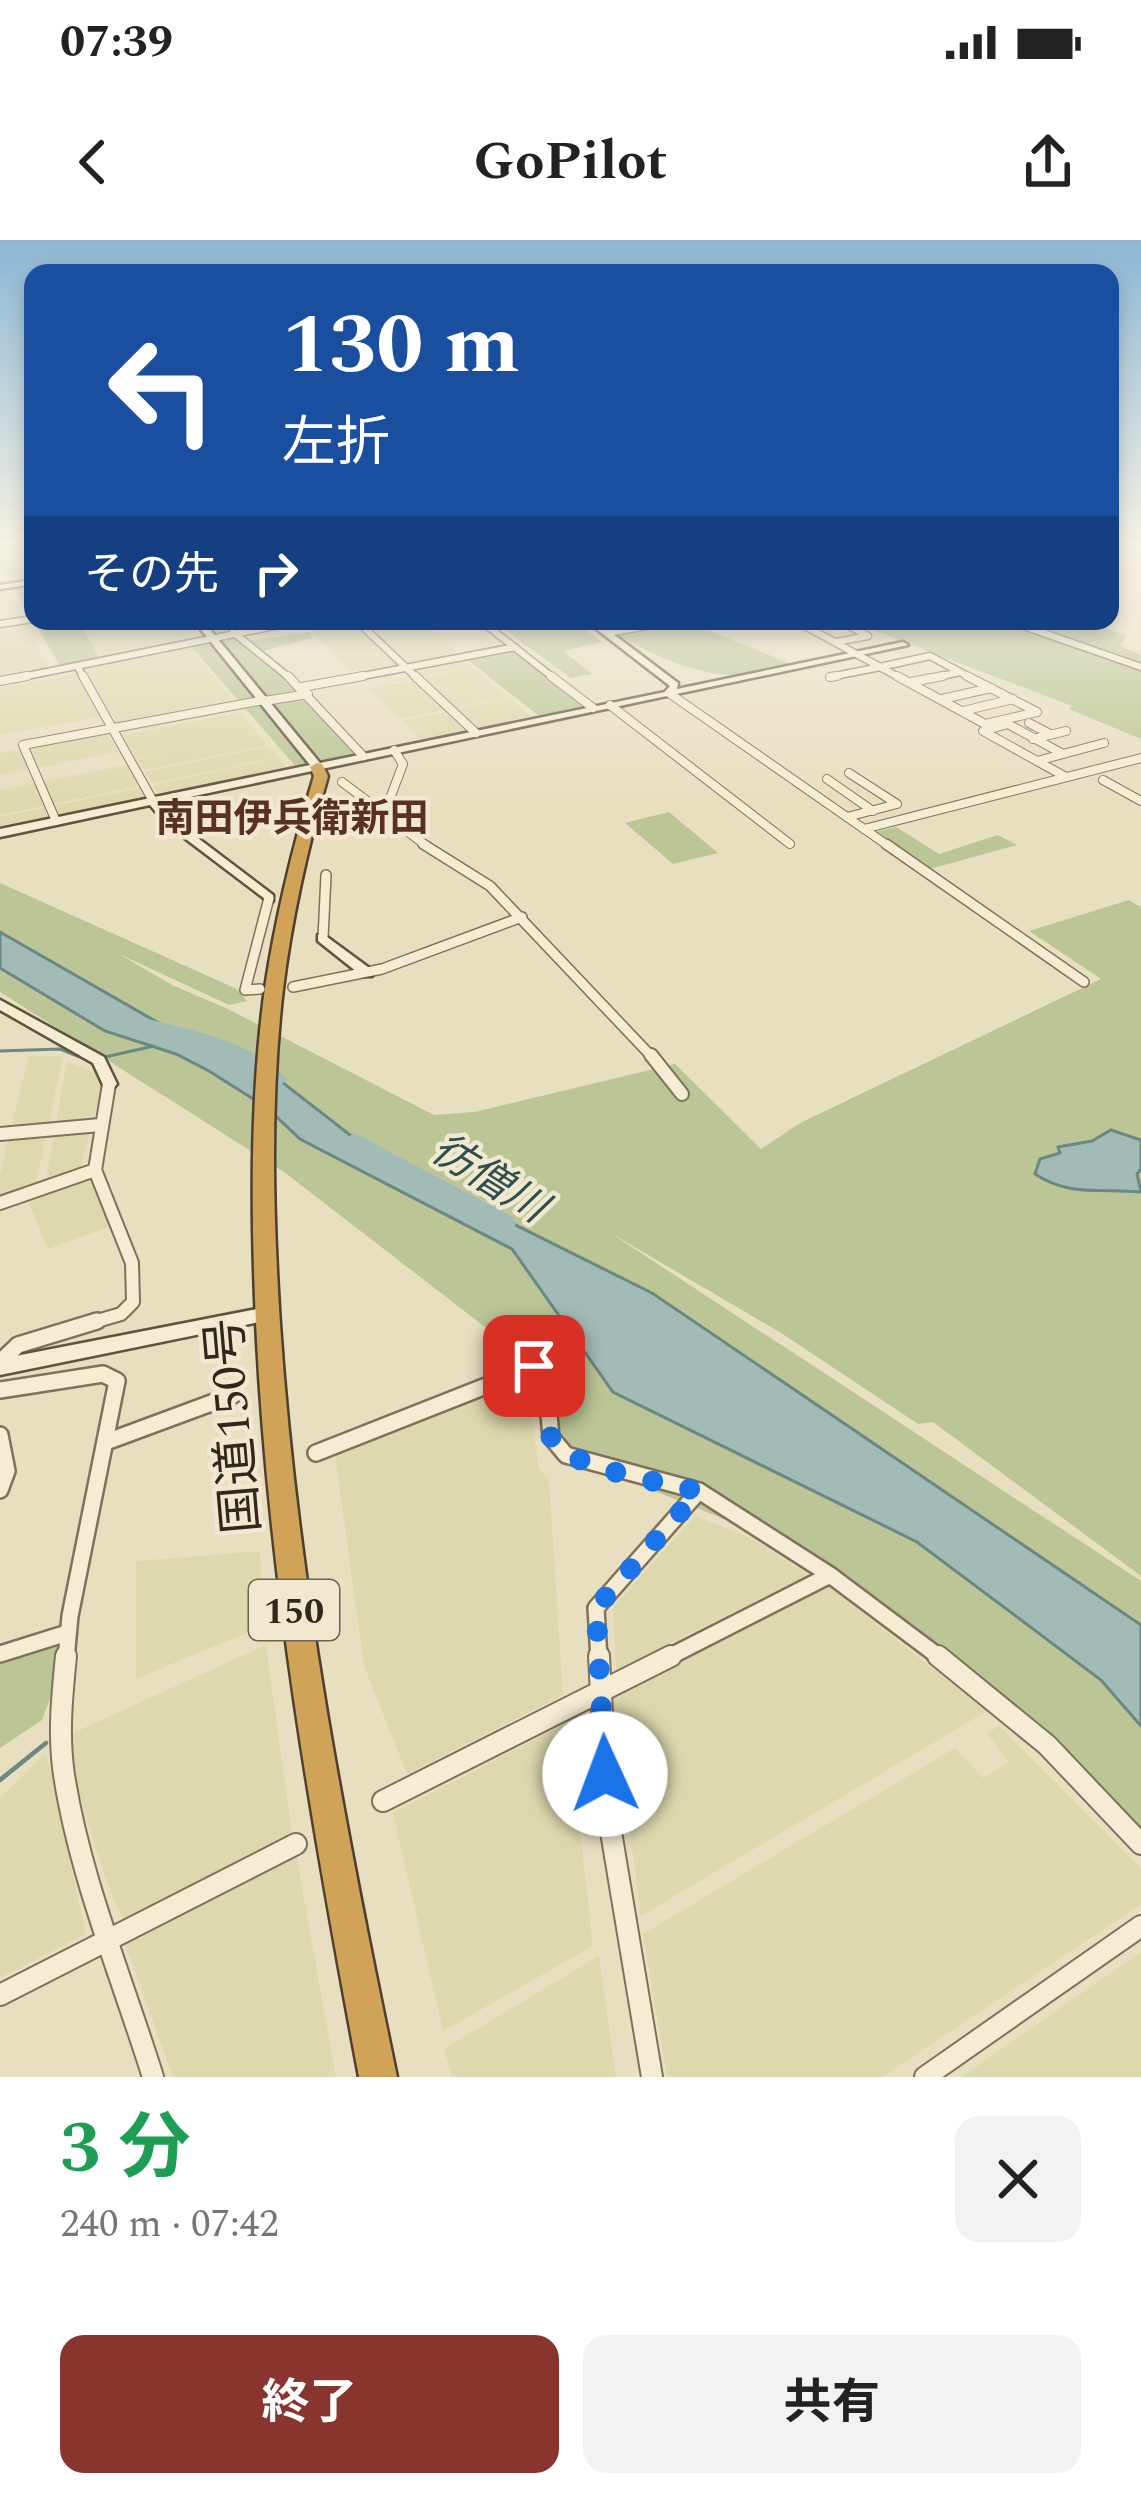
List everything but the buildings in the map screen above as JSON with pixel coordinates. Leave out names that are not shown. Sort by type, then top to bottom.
[{"type":"highway","name":"国道150号","points":[[317,766],[321,776],[295,860],[269,1024],[261,1137],[267,1314],[295,1621],[328,1829],[379,2077]]},
{"type":"street","points":[[205,630],[317,766]]},
{"type":"street","points":[[0,681],[238,630]]},
{"type":"street","points":[[367,630],[476,733]]},
{"type":"street","points":[[493,630],[592,708]]},
{"type":"street","points":[[604,630],[675,685],[670,693]]},
{"type":"street","points":[[608,633],[625,630]]},
{"type":"street","points":[[812,630],[856,655],[879,667],[910,682],[985,724],[1037,712],[930,656],[879,667],[830,677]]},
{"type":"street","points":[[835,643],[868,635],[858,630]]},
{"type":"street","points":[[1035,630],[1141,667]]},
{"type":"street","points":[[233,632],[305,690],[363,756]]},
{"type":"street","points":[[0,832],[903,645]]},
{"type":"street","points":[[56,821],[23,745],[515,647]]},
{"type":"street","points":[[79,669],[153,801],[170,822],[269,898],[245,990],[260,989]]},
{"type":"street","points":[[910,682],[960,672]]},
{"type":"street","points":[[941,699],[991,688]]},
{"type":"street","points":[[670,693],[1084,982]]},
{"type":"street","points":[[962,711],[1013,699]]},
{"type":"street","points":[[610,705],[790,844]]},
{"type":"street","points":[[1028,723],[1058,733],[1083,749]]},
{"type":"street","points":[[1063,754],[1009,724],[982,731],[1066,778]]},
{"type":"street","points":[[1009,745],[1058,733]]},
{"type":"street","points":[[1037,761],[1104,743]]},
{"type":"street","points":[[383,817],[403,764],[394,750]]},
{"type":"street","points":[[864,829],[1141,758]]},
{"type":"street","points":[[848,817],[897,804],[849,773]]},
{"type":"street","points":[[827,779],[874,811]]},
{"type":"street","points":[[1103,780],[1141,801]]},
{"type":"street","points":[[342,782],[383,817],[490,886],[602,1008],[633,1033],[682,1094]]},
{"type":"street","points":[[326,875],[323,938],[367,973]]},
{"type":"street","points":[[293,987],[367,973],[522,917]]},
{"type":"street","points":[[0,1004],[99,1060],[109,1084],[94,1170],[132,1263],[133,1302],[121,1314],[18,1345],[0,1364]]},
{"type":"street","points":[[0,1134],[100,1125]]},
{"type":"street","points":[[0,1203],[94,1170]]},
{"type":"street","points":[[0,1364],[267,1314]]},
{"type":"street","points":[[316,1453],[534,1366],[546,1382],[551,1437],[566,1455],[699,1491],[830,1575],[992,1696],[1047,1745],[1141,1844]]},
{"type":"street","points":[[0,1390],[103,1374],[117,1382],[67,1634],[60,1718],[64,1774],[79,1842],[153,2077]]},
{"type":"street","points":[[106,1442],[233,1395]]},
{"type":"street","points":[[0,1435],[8,1471],[0,1490]]},
{"type":"street","points":[[652,2077],[607,1808],[596,1608],[699,1491]]},
{"type":"street","points":[[383,1801],[830,1575]]},
{"type":"street","points":[[0,1654],[67,1634]]},
{"type":"street","points":[[0,1995],[296,1844]]},
{"type":"street","points":[[926,2077],[1141,1926]]},
{"type":"shaded area","points":[[0,629],[29,630],[50,669],[0,680]]},
{"type":"shaded area","points":[[82,630],[198,630],[203,636],[105,658],[97,654]]},
{"type":"shaded area","points":[[310,630],[433,630],[472,667],[368,687],[413,675],[407,667],[369,674],[349,669]]},
{"type":"shaded area","points":[[189,645],[241,710],[123,733],[84,669]]},
{"type":"shaded area","points":[[473,668],[507,697],[400,719],[369,689]]},
{"type":"shaded area","points":[[75,673],[100,717],[0,735],[0,688]]},
{"type":"shaded area","points":[[509,698],[533,718],[423,742],[413,732],[447,724],[412,731],[402,721]]},
{"type":"shaded area","points":[[241,712],[267,745],[144,770],[137,759],[172,751],[136,758],[122,735]]},
{"type":"shaded area","points":[[108,733],[119,752],[0,775],[0,753]]},
{"type":"shaded area","points":[[269,746],[278,757],[152,783],[145,772]]},
{"type":"shaded area","points":[[278,758],[287,769],[160,797],[153,785]]},
{"type":"shaded area","points":[[127,765],[139,786],[0,815],[0,790]]},
{"type":"shaded area","points":[[140,788],[146,799],[0,829],[0,817]]},
{"type":"shaded area","points":[[29,1056],[63,1056],[36,1183],[0,1195],[0,1175]]},
{"type":"shaded area","points":[[67,1061],[105,1077],[80,1169],[46,1180]]},
{"type":"shaded area","points":[[95,1170],[117,1224],[48,1249],[25,1194]]},
{"type":"shaded area","points":[[526,1380],[539,1469],[549,1480],[563,1695],[407,1774],[364,1666],[335,1455]]},
{"type":"shaded area","points":[[695,1516],[753,1539],[808,1575],[616,1670],[613,1607]]},
{"type":"shaded area","points":[[260,1551],[263,1626],[136,1679],[136,1561]]},
{"type":"shaded area","points":[[828,1586],[987,1711],[641,1916],[612,1699]]},
{"type":"shaded area","points":[[266,1645],[292,1834],[123,1920],[62,1738]]},
{"type":"shaded area","points":[[568,1722],[593,1946],[443,2031],[393,1813]]},
{"type":"shaded area","points":[[999,1726],[1141,1868],[1141,1904],[882,2077],[667,2077],[643,1934],[955,1748],[983,1778],[1009,1762],[987,1733]]},
{"type":"shaded area","points":[[46,1753],[86,1934],[0,1978],[0,1798]]},
{"type":"shaded area","points":[[296,1853],[336,2077],[173,2077],[124,1941]]},
{"type":"shaded area","points":[[1141,1952],[1141,2077],[961,2077]]},
{"type":"shaded area","points":[[599,1956],[616,2077],[452,2077],[444,2049]]},
{"type":"green space","points":[[39,630],[84,630],[99,658],[60,666]]},
{"type":"green space","points":[[205,630],[246,630],[235,632],[245,642],[310,632],[312,638],[259,652],[363,756],[299,770],[189,644],[0,686],[0,681],[209,636]]},
{"type":"green space","points":[[505,630],[586,630],[602,642],[563,651],[592,674],[571,678]]},
{"type":"green space","points":[[611,630],[708,630],[791,664],[766,672],[714,673],[640,647]]},
{"type":"green space","points":[[873,630],[1028,630],[1141,670],[1141,739],[1069,709],[1072,706]]},
{"type":"green space","points":[[1036,630],[1110,630],[1127,635],[1120,646],[1141,655],[1141,667]]},
{"type":"green space","points":[[509,649],[590,706],[539,716],[464,657]]},
{"type":"green space","points":[[669,812],[718,853],[673,864],[625,823]]},
{"type":"green space","points":[[896,827],[939,854],[998,835],[1017,845],[926,870],[871,833]]},
{"type":"green space","points":[[0,883],[237,989],[247,1001],[229,1005],[119,954],[434,1115],[474,1112],[675,1064],[761,1149],[800,1123],[1101,979],[1029,931],[1129,900],[1141,907],[1141,1576],[933,1422],[918,1424],[781,1333],[609,1232],[1141,1581],[1141,1847],[925,1646],[773,1539],[566,1455],[533,1364],[284,1172],[0,992]]},
{"type":"green space","points":[[67,1633],[62,1667],[42,1720],[0,1748],[0,1655]]},
{"type":"water","points":[[0,932],[171,1030],[264,1068],[377,1156],[652,1293],[1141,1625],[1141,1726],[1101,1680],[917,1542],[613,1392],[512,1249],[300,1139],[266,1107],[209,1071],[176,1054],[105,1031],[0,968]]},
{"type":"water","points":[[1111,1130],[1141,1140],[1137,1174],[1141,1192],[1073,1189],[1035,1174],[1040,1159],[1060,1153],[1058,1147],[1092,1141]]},
{"type":"waterway","name":"彷僧川","points":[[148,1025],[233,1051],[278,1080]]},
{"type":"waterway","points":[[105,1057],[154,1046]]},
{"type":"waterway","points":[[0,1051],[60,1049],[90,1061]]},
{"type":"waterway","name":"彷僧川","points":[[354,1140],[505,1223]]},
{"type":"waterway","points":[[0,1780],[46,1743]]},
{"type":"district","name":"南田伊兵衛新田","points":[[292,817]]},
{"type":"route","points":[[534,1366],[546,1382],[551,1437],[566,1455],[699,1491],[596,1608],[605,1774]]}]
